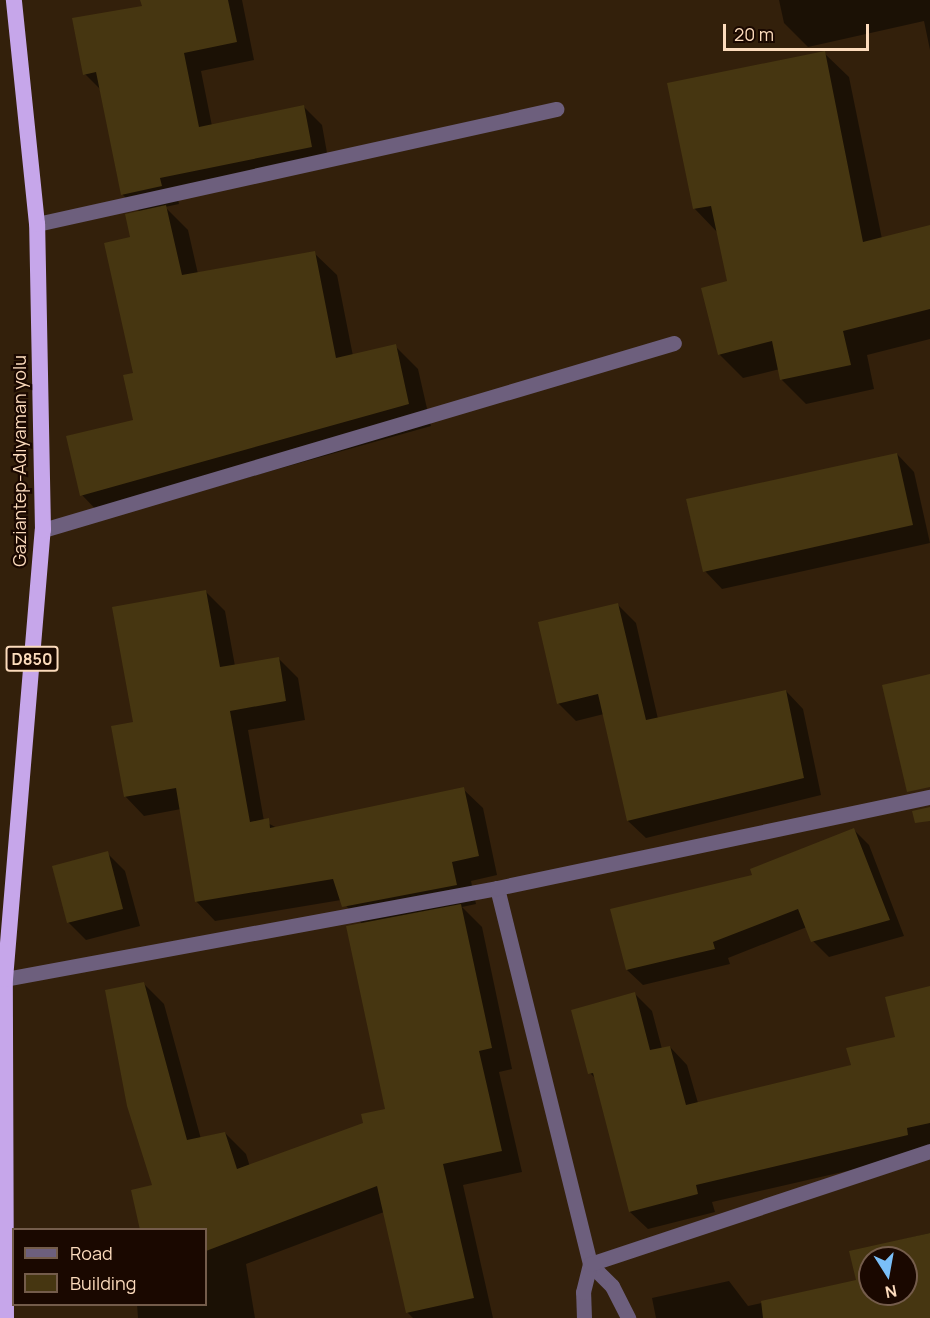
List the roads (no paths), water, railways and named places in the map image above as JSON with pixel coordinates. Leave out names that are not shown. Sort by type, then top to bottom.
[{"type":"highway","name":"Gaziantep-Adıyaman yolu","points":[[6,1318],[5,979],[43,530],[37,224],[14,0]]},
{"type":"street","points":[[37,224],[556,109]]},
{"type":"street","points":[[43,530],[674,343]]},
{"type":"street","points":[[5,979],[497,888],[930,797]]},
{"type":"street","points":[[497,888],[590,1264],[583,1292],[584,1318]]},
{"type":"street","points":[[590,1264],[930,1151]]},
{"type":"street","points":[[590,1264],[612,1286],[628,1318]]}]
